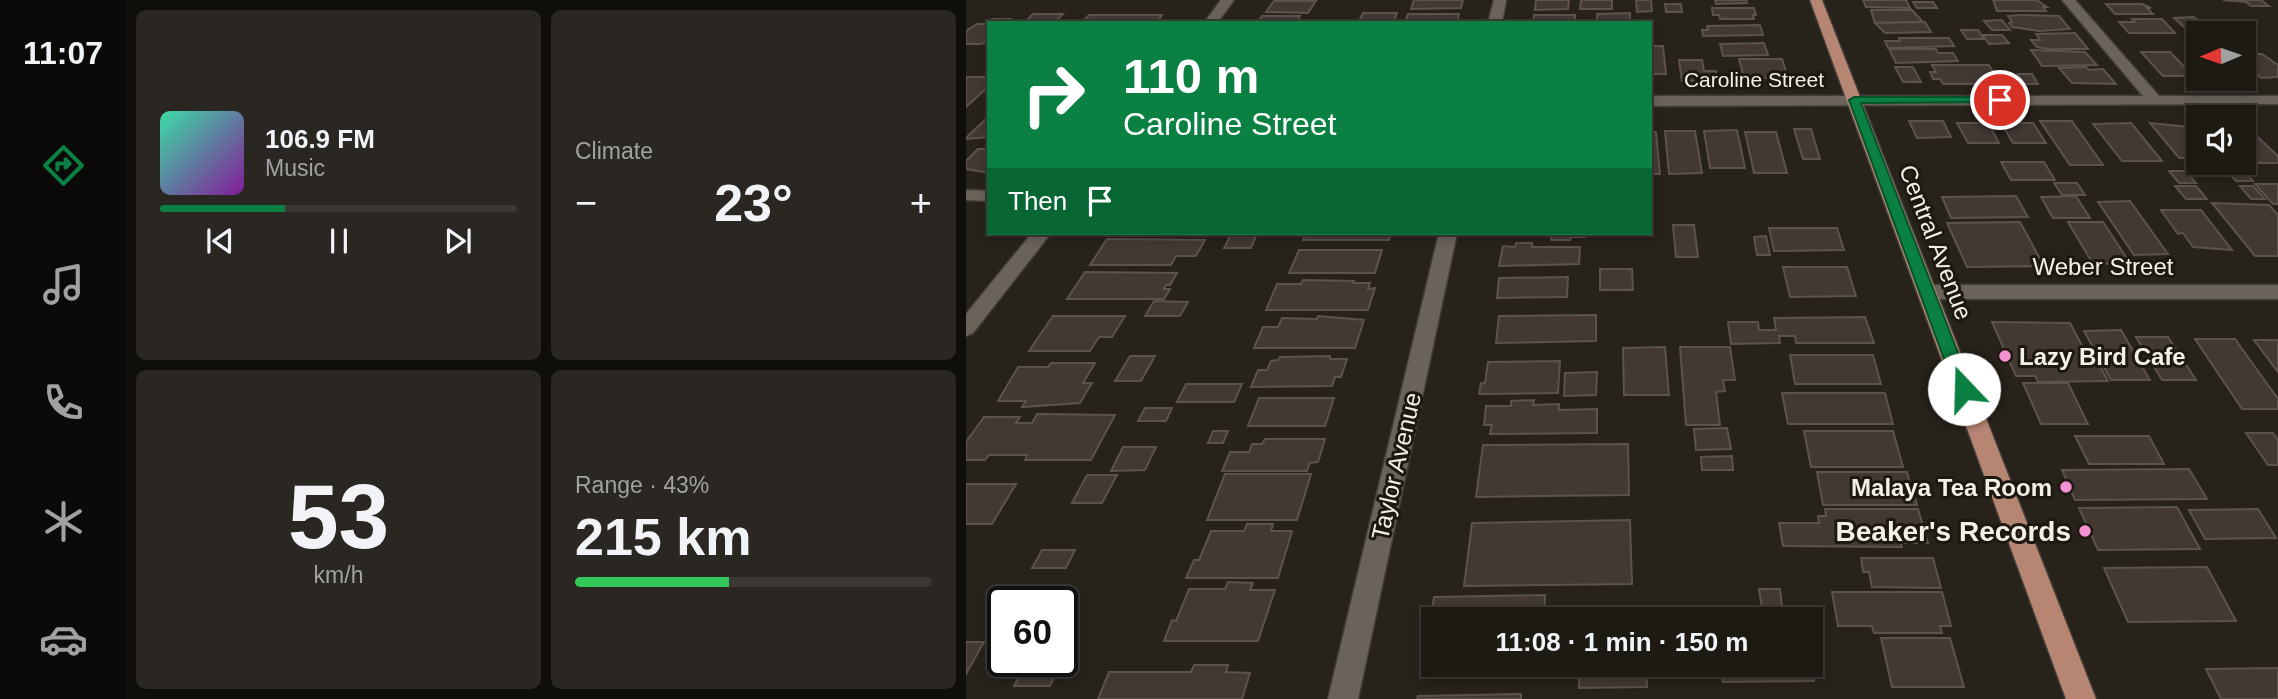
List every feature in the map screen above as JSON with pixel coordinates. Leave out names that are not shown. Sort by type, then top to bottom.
[{"type":"main road","name":"Central Avenue","points":[[1816,0],[2081,699]]},
{"type":"street","points":[[1212,21],[1228,0]]},
{"type":"street","points":[[1495,21],[1500,0]]},
{"type":"street","points":[[2068,0],[2155,100]]},
{"type":"street","name":"Caroline Street","points":[[1652,101],[2278,100]]},
{"type":"street","points":[[966,195],[987,196]]},
{"type":"street","points":[[966,328],[1040,235]]},
{"type":"street","name":"Taylor Avenue","points":[[1343,699],[1448,235]]},
{"type":"street","name":"Weber Street","points":[[1927,292],[2278,292]]},
{"type":"building","points":[[1414,0],[1463,0],[1461,8],[1411,9]]},
{"type":"building","points":[[1536,0],[1569,0],[1568,9],[1535,10]]},
{"type":"building","points":[[1581,0],[1612,0],[1612,9],[1580,9]]},
{"type":"building","points":[[1636,0],[1651,0],[1652,11],[1637,12]]},
{"type":"building","points":[[1715,0],[1746,0],[1747,3],[1716,4]]},
{"type":"building","points":[[1863,0],[1906,0],[1910,8],[1866,7]]},
{"type":"building","points":[[1993,0],[2037,0],[2047,7],[2043,7],[2046,11],[1997,11]]},
{"type":"building","points":[[2223,0],[2261,0],[2269,6],[2251,6],[2246,2]]},
{"type":"building","points":[[1274,1],[1316,1],[1308,13],[1266,12]]},
{"type":"building","points":[[1913,2],[1933,2],[1937,8],[1917,8]]},
{"type":"building","points":[[1665,4],[1681,4],[1682,12],[1666,12]]},
{"type":"building","points":[[2106,4],[2142,4],[2151,8],[2147,8],[2153,14],[2115,14]]},
{"type":"building","points":[[1712,8],[1754,8],[1756,15],[1753,15],[1754,19],[1720,19],[1719,15],[1713,15]]},
{"type":"building","points":[[1871,10],[1912,10],[1923,22],[1875,23]]},
{"type":"building","points":[[1363,13],[1397,13],[1394,21],[1359,21]]},
{"type":"building","points":[[1630,13],[1630,21],[1597,21],[1597,14]]},
{"type":"building","points":[[1033,14],[1063,14],[1056,21],[1026,21]]},
{"type":"building","points":[[1408,14],[1459,14],[1457,21],[1406,21]]},
{"type":"building","points":[[1089,15],[1162,15],[1158,21],[1083,21]]},
{"type":"building","points":[[1534,15],[1575,15],[1575,21],[1533,21]]},
{"type":"building","points":[[1262,16],[1300,16],[1298,20],[1310,20],[1309,21],[1258,21]]},
{"type":"building","points":[[2008,16],[2059,16],[2070,29],[2039,31],[2012,27]]},
{"type":"building","points":[[2194,17],[2198,21],[2186,21],[2184,27],[2174,18]]},
{"type":"building","points":[[992,19],[1010,19],[1008,21],[990,21]]},
{"type":"building","points":[[2132,19],[2162,19],[2175,33],[2129,33],[2119,22],[2135,22]]},
{"type":"building","points":[[2002,20],[2010,30],[1992,30],[1984,21]]},
{"type":"building","points":[[1925,22],[1931,32],[1885,33],[1875,23]]},
{"type":"building","points":[[977,24],[986,24],[987,40],[982,44],[966,44],[966,31]]},
{"type":"building","points":[[1760,25],[1763,35],[1703,36],[1702,30],[1708,30],[1707,26]]},
{"type":"building","points":[[1961,30],[1978,30],[1984,39],[1967,39]]},
{"type":"building","points":[[2075,33],[2088,49],[2048,49],[2037,47],[2031,40],[2040,40],[2036,34]]},
{"type":"building","points":[[1983,35],[2002,35],[2009,43],[1989,44]]},
{"type":"building","points":[[1899,38],[1949,38],[1954,46],[1888,48],[1885,41],[1900,41]]},
{"type":"building","points":[[1764,43],[1768,55],[1723,56],[1720,44]]},
{"type":"building","points":[[1652,46],[1663,46],[1666,74],[1652,74]]},
{"type":"building","points":[[1889,49],[1936,49],[1938,53],[1953,53],[1958,61],[1896,63]]},
{"type":"building","points":[[2031,50],[2085,52],[2097,65],[2042,66]]},
{"type":"building","points":[[2141,52],[2170,52],[2186,69],[2186,76],[2163,76]]},
{"type":"building","points":[[2256,54],[2262,54],[2278,65],[2278,77],[2261,78],[2256,73]]},
{"type":"building","points":[[1739,59],[1782,59],[1788,78],[1744,78]]},
{"type":"building","points":[[1679,60],[1702,60],[1704,71],[1716,71],[1717,80],[1682,81]]},
{"type":"building","points":[[1932,65],[1989,65],[1993,72],[1999,73],[2003,79],[1997,79],[2001,84],[1943,84],[1940,79],[1933,79],[1930,72],[1936,72]]},
{"type":"building","points":[[1895,67],[1913,67],[1921,82],[1903,82]]},
{"type":"building","points":[[2086,67],[2089,70],[2103,69],[2116,84],[2072,83],[2059,68]]},
{"type":"building","points":[[2018,74],[2032,74],[2038,84],[2025,84]]},
{"type":"building","points":[[966,77],[987,77],[987,88],[966,107]]},
{"type":"building","points":[[987,118],[987,137],[966,138]]},
{"type":"building","points":[[1909,121],[1943,121],[1951,137],[1917,138]]},
{"type":"building","points":[[2040,121],[2072,121],[2103,165],[2070,165]]},
{"type":"building","points":[[1957,123],[1988,123],[1999,143],[1968,143]]},
{"type":"building","points":[[2001,123],[2033,123],[2046,143],[2013,143]]},
{"type":"building","points":[[2131,123],[2162,161],[2122,161],[2093,124]]},
{"type":"building","points":[[2150,123],[2186,127],[2186,158],[2179,158]]},
{"type":"building","points":[[1794,129],[1811,129],[1820,159],[1803,159]]},
{"type":"building","points":[[1737,130],[1745,168],[1710,168],[1704,131]]},
{"type":"building","points":[[1665,131],[1695,131],[1702,173],[1669,174]]},
{"type":"building","points":[[1652,132],[1656,132],[1660,174],[1652,174]]},
{"type":"building","points":[[1745,132],[1776,132],[1787,173],[1754,173]]},
{"type":"building","points":[[2256,135],[2278,156],[2278,163],[2256,163]]},
{"type":"building","points":[[978,149],[987,149],[987,173],[966,169],[966,161]]},
{"type":"building","points":[[2001,162],[2044,162],[2055,180],[2011,180]]},
{"type":"building","points":[[2169,171],[2186,171],[2186,175],[2196,183],[2179,183]]},
{"type":"building","points":[[2230,175],[2247,175],[2253,181],[2236,181]]},
{"type":"building","points":[[2054,183],[2077,183],[2085,195],[2062,195]]},
{"type":"building","points":[[2255,184],[2278,184],[2278,204],[2273,204]]},
{"type":"building","points":[[2175,186],[2196,186],[2207,199],[2186,199]]},
{"type":"building","points":[[2240,186],[2253,186],[2265,199],[2251,199]]},
{"type":"building","points":[[2016,196],[2028,217],[1951,218],[1942,197]]},
{"type":"building","points":[[2076,196],[2090,218],[2053,218],[2041,197]]},
{"type":"building","points":[[2130,201],[2168,254],[2134,255],[2098,202]]},
{"type":"building","points":[[2212,203],[2269,205],[2278,215],[2278,256],[2255,256]]},
{"type":"building","points":[[2161,210],[2201,210],[2232,250],[2193,247],[2183,233],[2178,234]]},
{"type":"building","points":[[2020,222],[2044,266],[1967,267],[1947,223]]},
{"type":"building","points":[[2068,222],[2103,222],[2130,263],[2093,264]]},
{"type":"building","points":[[1673,225],[1694,225],[1698,257],[1676,257]]},
{"type":"building","points":[[1769,228],[1837,228],[1844,250],[1774,251]]},
{"type":"building","points":[[1305,235],[1390,235],[1389,240],[1303,240]]},
{"type":"building","points":[[1519,235],[1585,237],[1551,240],[1551,236]]},
{"type":"building","points":[[1230,236],[1256,236],[1251,248],[1224,248]]},
{"type":"building","points":[[1766,236],[1770,255],[1757,255],[1754,237]]},
{"type":"building","points":[[1107,239],[1205,240],[1196,256],[1176,256],[1171,265],[1090,265]]},
{"type":"building","points":[[1516,243],[1532,243],[1532,247],[1580,247],[1579,264],[1499,266],[1503,246],[1515,247]]},
{"type":"building","points":[[1299,250],[1382,250],[1375,273],[1289,273]]},
{"type":"building","points":[[1783,267],[1847,267],[1856,296],[1790,297]]},
{"type":"building","points":[[1600,269],[1632,269],[1633,290],[1600,290]]},
{"type":"building","points":[[1085,272],[1177,273],[1170,285],[1166,285],[1164,289],[1170,289],[1164,299],[1067,299]]},
{"type":"building","points":[[1568,277],[1567,297],[1497,298],[1499,278]]},
{"type":"building","points":[[1303,280],[1354,281],[1353,283],[1370,283],[1368,289],[1375,288],[1368,310],[1266,310],[1277,284],[1301,284]]},
{"type":"building","points":[[1154,301],[1188,302],[1180,316],[1145,316]]},
{"type":"building","points":[[1596,315],[1596,341],[1496,343],[1499,316]]},
{"type":"building","points":[[1053,316],[1125,316],[1112,337],[1099,337],[1090,351],[1029,351]]},
{"type":"building","points":[[1318,316],[1364,320],[1355,348],[1254,348],[1263,327],[1278,327],[1282,318],[1317,319]]},
{"type":"building","points":[[1865,317],[1874,343],[1796,343],[1795,336],[1779,336],[1780,343],[1731,344],[1728,322],[1758,322],[1759,330],[1776,330],[1774,318]]},
{"type":"building","points":[[1992,322],[2070,323],[2087,355],[2094,355],[2108,381],[2038,382],[2035,376],[2016,376]]},
{"type":"building","points":[[2121,330],[2150,380],[2111,380],[2084,331]]},
{"type":"building","points":[[2136,337],[2168,337],[2196,380],[2162,380]]},
{"type":"building","points":[[2195,339],[2235,339],[2278,399],[2278,409],[2242,409]]},
{"type":"building","points":[[2254,340],[2278,340],[2278,372]]},
{"type":"building","points":[[1665,347],[1669,395],[1624,395],[1623,348]]},
{"type":"building","points":[[1680,347],[1730,347],[1735,380],[1723,380],[1725,391],[1716,392],[1720,425],[1686,425]]},
{"type":"building","points":[[1790,355],[1873,355],[1881,384],[1795,384]]},
{"type":"building","points":[[1130,356],[1155,356],[1141,381],[1115,381]]},
{"type":"building","points":[[1330,356],[1330,359],[1347,359],[1341,377],[1335,377],[1332,386],[1251,387],[1258,370],[1267,370],[1271,361],[1280,357]]},
{"type":"building","points":[[1560,361],[1558,393],[1479,394],[1481,383],[1485,383],[1488,362]]},
{"type":"building","points":[[1051,363],[1095,363],[1083,383],[1092,383],[1080,403],[1022,407],[1026,401],[998,401],[1018,367],[1048,367]]},
{"type":"building","points":[[1597,372],[1596,395],[1564,396],[1565,373]]},
{"type":"building","points":[[2023,383],[2068,383],[2088,424],[2041,424]]},
{"type":"building","points":[[1186,384],[1242,384],[1234,402],[1177,402]]},
{"type":"building","points":[[1782,393],[1885,393],[1893,424],[1788,424]]},
{"type":"building","points":[[1259,398],[1334,398],[1325,426],[1248,426]]},
{"type":"building","points":[[1534,400],[1533,405],[1559,404],[1559,410],[1597,409],[1597,433],[1490,434],[1492,425],[1484,425],[1486,406],[1511,406],[1511,401]]},
{"type":"building","points":[[1145,408],[1172,408],[1166,421],[1138,421]]},
{"type":"building","points":[[1037,414],[1115,415],[1091,460],[1025,460],[1027,455],[989,455],[985,460],[966,460],[966,442],[984,417],[1020,417],[1016,423],[1032,423]]},
{"type":"building","points":[[1727,428],[1731,449],[1696,450],[1694,429]]},
{"type":"building","points":[[1213,431],[1228,431],[1223,443],[1208,443]]},
{"type":"building","points":[[1804,431],[1893,431],[1903,467],[1811,467]]},
{"type":"building","points":[[2246,433],[2273,433],[2278,440],[2278,465],[2268,465]]},
{"type":"building","points":[[2075,436],[2149,436],[2164,464],[2089,464]]},
{"type":"building","points":[[1265,439],[1325,439],[1318,462],[1310,463],[1307,471],[1222,471],[1230,452],[1249,452],[1252,444],[1262,444]]},
{"type":"building","points":[[1628,444],[1629,495],[1476,497],[1483,445]]},
{"type":"building","points":[[1123,447],[1156,447],[1145,470],[1111,471]]},
{"type":"building","points":[[1732,456],[1733,470],[1702,470],[1701,457]]},
{"type":"building","points":[[2189,469],[2207,499],[2075,500],[2062,470]]},
{"type":"building","points":[[1817,472],[1907,472],[1917,505],[1823,505]]},
{"type":"building","points":[[1225,474],[1311,474],[1297,520],[1207,520]]},
{"type":"building","points":[[1087,475],[1117,475],[1102,503],[1072,503]]},
{"type":"building","points":[[966,484],[1016,484],[992,524],[966,524]]},
{"type":"building","points":[[2177,507],[2200,549],[2098,550],[2079,508]]},
{"type":"building","points":[[1825,509],[1918,509],[1928,543],[1901,543],[1902,547],[1783,546],[1779,523],[1819,523],[1818,516],[1826,516]]},
{"type":"building","points":[[2258,509],[2276,538],[2205,539],[2189,510]]},
{"type":"building","points":[[1630,520],[1632,584],[1464,586],[1472,523]]},
{"type":"building","points":[[1247,524],[1273,524],[1271,531],[1292,531],[1278,578],[1186,578],[1194,560],[1199,560],[1211,531],[1244,531]]},
{"type":"building","points":[[1042,550],[1075,550],[1066,568],[1032,568]]},
{"type":"building","points":[[1861,558],[1933,558],[1941,588],[1872,587],[1869,572],[1863,572]]},
{"type":"building","points":[[2207,567],[2236,621],[2128,622],[2104,568]]},
{"type":"building","points":[[1228,582],[1253,583],[1250,590],[1275,590],[1258,641],[1164,641],[1172,620],[1176,621],[1189,589],[1225,589]]},
{"type":"building","points":[[1759,589],[1780,589],[1782,607],[1762,607]]},
{"type":"building","points":[[1832,592],[1942,592],[1951,626],[1940,626],[1942,633],[1874,633],[1872,626],[1838,626]]},
{"type":"building","points":[[1545,595],[1545,607],[1432,607],[1434,597]]},
{"type":"building","points":[[1881,638],[1950,638],[1964,687],[1892,687]]},
{"type":"building","points":[[966,642],[984,642],[966,674]]},
{"type":"building","points":[[1194,665],[1228,665],[1226,672],[1250,673],[1242,699],[1098,699],[1109,672],[1191,672]]},
{"type":"building","points":[[2278,668],[2278,699],[2221,699],[2206,669]]},
{"type":"building","points":[[1019,677],[1054,677],[1050,686],[1014,686]]},
{"type":"building","points":[[1579,677],[1647,677],[1647,687],[1579,688]]},
{"type":"building","points":[[1722,677],[1813,677],[1814,681],[1723,682]]},
{"type":"building","points":[[1521,694],[1521,699],[1417,699],[1418,696]]},
{"type":"place","name":"Lazy Bird Cafe","points":[[2005,356]]},
{"type":"place","name":"Malaya Tea Room","points":[[2066,487]]},
{"type":"place","name":"Beaker's Records","points":[[2085,531]]},
{"type":"route","points":[[1964,389],[1854,100],[2000,100]]}]
